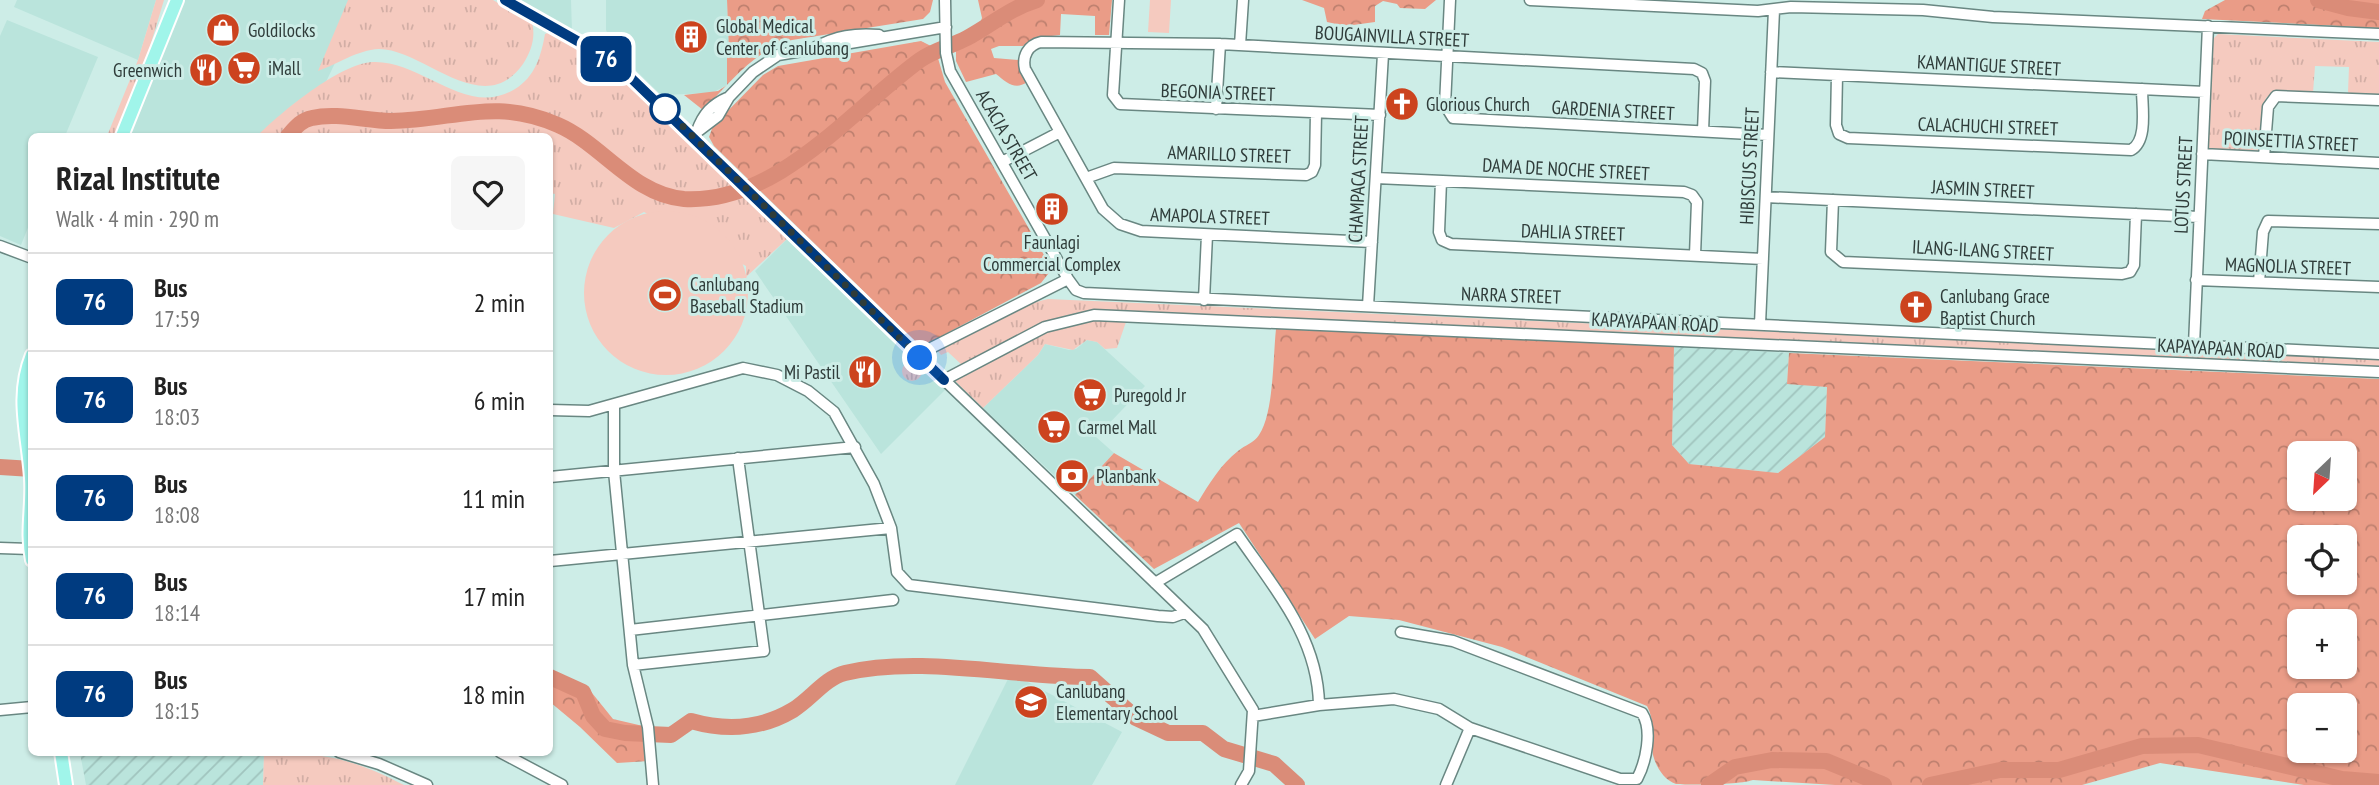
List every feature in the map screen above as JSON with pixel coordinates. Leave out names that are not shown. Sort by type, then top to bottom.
[{"type":"main road","points":[[123,133],[177,0]]},
{"type":"main road","points":[[28,370],[21,395],[28,462]]},
{"type":"main road","points":[[62,756],[66,785]]},
{"type":"street","points":[[505,0],[609,61],[695,133],[728,170],[920,358],[1203,629],[1224,659],[1253,710],[1249,771],[1241,785]]},
{"type":"street","name":"ACACIA STREET","points":[[945,0],[946,53],[955,80],[1068,279]]},
{"type":"street","points":[[1115,43],[1119,0]]},
{"type":"street","points":[[1240,45],[1242,0]]},
{"type":"street","name":"GARDENIA STREET","points":[[1450,0],[1445,105],[1453,118],[1769,135]]},
{"type":"street","points":[[1530,0],[1758,11],[1791,7],[1923,5],[1993,17],[2379,34]]},
{"type":"street","name":"HIBISCUS STREET","points":[[1760,324],[1774,9]]},
{"type":"street","name":"LOTUS STREET","points":[[2193,345],[2208,26]]},
{"type":"street","points":[[695,133],[705,114],[716,103],[729,97],[770,60],[792,50],[815,47],[832,38],[860,33],[885,36],[946,31]]},
{"type":"street","name":"BOUGAINVILLA STREET","points":[[1026,54],[1032,45],[1041,42],[1220,44],[1694,69],[1702,73],[1705,81],[1703,131]]},
{"type":"street","name":"BEGONIA STREET","points":[[1115,43],[1113,95],[1116,102],[1127,106],[1380,115]]},
{"type":"street","points":[[1216,109],[1220,44]]},
{"type":"street","name":"AMAPOLA STREET","points":[[1026,54],[1025,69],[1059,132],[1108,215],[1126,227],[1207,235],[1372,242]]},
{"type":"street","name":"CHAMPACA STREET","points":[[1368,306],[1383,54]]},
{"type":"street","name":"KAMANTIGUE STREET","points":[[1771,72],[2205,92]]},
{"type":"street","name":"CALACHUCHI STREET","points":[[1837,75],[1837,130],[1843,136],[1862,138],[2131,150],[2138,145],[2141,137],[2142,89]]},
{"type":"street","points":[[2264,157],[2268,107],[2276,96],[2379,100]]},
{"type":"street","name":"AMARILLO STREET","points":[[1086,178],[1114,168],[1309,174],[1314,165],[1316,113]]},
{"type":"street","points":[[1002,162],[1059,132]]},
{"type":"street","name":"POINSETTIA STREET","points":[[2202,154],[2379,163]]},
{"type":"street","name":"DAMA DE NOCHE STREET","points":[[1376,178],[1684,192],[1692,195],[1697,202],[1695,255]]},
{"type":"street","name":"DAHLIA STREET","points":[[1441,181],[1439,232],[1446,243],[1763,259]]},
{"type":"street","name":"JASMIN STREET","points":[[1766,197],[2199,217]]},
{"type":"street","name":"ILANG-ILANG STREET","points":[[1833,200],[1831,252],[1843,262],[2127,273],[2134,265],[2136,214]]},
{"type":"street","points":[[2259,282],[2263,232],[2269,221],[2379,225]]},
{"type":"street","points":[[1204,300],[1207,235]]},
{"type":"street","points":[[0,246],[28,256]]},
{"type":"street","points":[[920,358],[933,347],[1068,279]]},
{"type":"street","name":"NARRA STREET","points":[[1068,279],[1076,290],[1088,294],[2379,354]]},
{"type":"street","name":"MAGNOLIA STREET","points":[[2196,280],[2379,288]]},
{"type":"street","name":"KAPAYAPAAN ROAD","points":[[944,380],[1045,327],[1094,315],[2379,372]]},
{"type":"street","points":[[553,410],[589,411],[743,368],[777,376],[808,391],[834,412],[855,447],[891,528],[897,572],[909,585],[1158,617],[1173,617],[1184,613]]},
{"type":"street","points":[[614,405],[614,471],[633,665],[648,727],[653,785]]},
{"type":"street","points":[[553,477],[855,447]]},
{"type":"street","points":[[633,665],[764,652],[738,458]]},
{"type":"street","points":[[553,561],[748,539],[891,528]]},
{"type":"street","points":[[1155,583],[1237,534],[1300,627],[1319,675],[1319,705]]},
{"type":"street","points":[[0,548],[28,553]]},
{"type":"street","points":[[630,629],[892,600]]},
{"type":"street","points":[[1253,716],[1319,705],[1394,699],[1439,709],[1470,728],[1620,779],[1637,779],[1644,765],[1645,718],[1642,713],[1475,648],[1453,641],[1401,632]]},
{"type":"street","points":[[0,710],[28,709]]},
{"type":"street","points":[[1446,785],[1470,728]]},
{"type":"street","points":[[352,756],[379,764],[427,785]]},
{"type":"street","points":[[508,756],[562,785]]},
{"type":"shaded area","points":[[17,0],[156,0],[138,60],[14,7]]},
{"type":"shaded area","name":"iMall","points":[[184,0],[365,0],[325,84],[261,133],[129,133]]},
{"type":"shaded area","points":[[521,0],[571,0],[572,31],[535,9]]},
{"type":"shaded area","points":[[606,0],[727,0],[727,85],[712,93],[661,95],[614,49],[606,30]]},
{"type":"shaded area","points":[[7,20],[98,57],[66,133],[28,133],[28,228],[21,245],[0,236],[0,36]]},
{"type":"shaded area","points":[[788,238],[946,389],[881,454],[755,271]]},
{"type":"shaded area","name":"Carmel Mall","points":[[1087,340],[1097,342],[1145,386],[1096,437],[1114,453],[1075,495],[983,408],[1038,355],[1045,344],[1069,350],[1076,349]]},
{"type":"shaded area","points":[[1674,346],[1789,353],[1787,383],[1827,387],[1825,437],[1778,473],[1689,464],[1672,445]]},
{"type":"shaded area","name":"Canlubang Elementary School","points":[[1011,673],[1122,732],[1092,785],[955,785]]},
{"type":"shaded area","points":[[81,756],[264,756],[263,785],[86,785]]},
{"type":"green space","points":[[156,0],[164,0],[145,63],[116,133],[108,133],[138,60]]},
{"type":"green space","points":[[348,0],[493,0],[532,23],[532,44],[523,64],[507,80],[490,86],[453,78],[415,59],[379,49],[355,55],[318,71]]},
{"type":"green space","points":[[727,0],[933,0],[930,12],[923,19],[792,40],[778,45],[754,59],[727,85]]},
{"type":"green space","points":[[978,0],[1112,0],[1109,35],[1095,35],[1095,16],[1061,14],[1060,35],[1035,38],[1023,46],[999,46],[991,49],[994,58],[1019,60],[1027,82],[1023,85],[1015,86],[996,74],[966,82],[956,61],[956,39],[980,23],[982,18]]},
{"type":"green space","points":[[1150,0],[1171,0],[1169,33],[1148,32]]},
{"type":"green space","points":[[1302,0],[1436,0],[1425,9],[1400,8],[1397,4],[1383,1],[1375,6],[1375,22],[1346,26],[1327,22],[1324,8]]},
{"type":"green space","points":[[2225,0],[2379,0],[2379,28],[2202,19],[2205,11]]},
{"type":"green space","points":[[550,32],[598,60],[624,80],[788,238],[746,277],[746,266],[644,212],[614,228],[553,214],[553,133],[260,133],[295,103],[328,80],[359,65],[373,62],[409,70],[462,93],[479,97],[497,96],[515,89],[528,78],[539,58],[545,34]]},
{"type":"green space","points":[[2218,34],[2379,42],[2379,97],[2351,95],[2348,92],[2349,67],[2315,66],[2313,93],[2274,92],[2266,98],[2259,151],[2210,151],[2212,40]]},
{"type":"green space","points":[[921,41],[935,48],[945,82],[1052,269],[1041,283],[921,347],[714,146],[709,137],[713,126],[763,75],[778,66]]},
{"type":"green space","points":[[727,85],[703,110],[684,95],[718,91]]},
{"type":"green space","name":"Canlubang Baseball Stadium","points":[[666,211],[697,217],[724,235],[742,262],[748,293],[742,324],[724,351],[697,369],[666,375],[635,369],[608,351],[590,324],[584,293],[590,262],[608,235],[635,217]]},
{"type":"green space","points":[[1048,299],[2379,359],[2379,366],[1095,310],[1060,317],[1043,324],[962,365],[948,352],[941,355],[938,351],[1028,304]]},
{"type":"green space","points":[[1095,319],[1126,322],[1117,348],[1105,349],[1097,342],[1087,340],[1073,350],[1045,344],[1038,355],[983,408],[956,382],[956,378],[1054,328]]},
{"type":"green space","points":[[1276,329],[1674,346],[1672,445],[1689,464],[1778,473],[1825,437],[1827,387],[1787,384],[1789,353],[2379,379],[2379,785],[2304,785],[2160,763],[2082,785],[1835,785],[1753,780],[1726,784],[1676,784],[1664,776],[1654,760],[1651,718],[1647,706],[1502,647],[1399,620],[1349,616],[1315,639],[1239,523],[1154,569],[1075,495],[1114,453],[1198,502],[1232,456],[1257,438],[1268,413]]},
{"type":"green space","points":[[912,361],[919,364],[922,371],[919,378],[912,381],[905,378],[902,371],[905,364]]},
{"type":"green space","points":[[553,672],[588,688],[613,719],[643,726],[649,761],[617,763],[553,704]]},
{"type":"green space","points":[[264,756],[320,756],[368,768],[404,785],[263,785]]},
{"type":"waterway","points":[[291,133],[305,121],[322,116],[391,121],[474,112],[514,112],[558,125],[574,133],[633,179],[649,188],[684,199],[718,197],[751,187],[782,171],[811,151],[920,60],[967,38],[1018,7],[1037,0]]},
{"type":"waterway","points":[[2318,0],[2379,12]]},
{"type":"waterway","points":[[0,467],[28,469]]},
{"type":"waterway","points":[[553,678],[583,692],[593,716],[605,729],[625,733],[671,735],[691,721],[730,727],[768,721],[793,710],[838,676],[873,668],[934,666],[1090,677],[1136,718],[1168,733],[1203,733],[1224,749],[1274,764],[1297,785]]},
{"type":"waterway","points":[[1930,785],[2000,770],[2059,770],[2142,746],[2198,745],[2342,779],[2379,782]]},
{"type":"waterway","points":[[1709,785],[1735,767],[1772,760],[1826,761],[1884,785]]},
{"type":"bus line","name":"76","points":[[505,0],[588,47],[631,78],[944,380]]},
{"type":"place","name":"Goldilocks","points":[[223,30]]},
{"type":"place","name":"Global Medical Center of Canlubang","points":[[691,37]]},
{"type":"place","name":"iMall","points":[[244,68]]},
{"type":"place","name":"Greenwich","points":[[206,70]]},
{"type":"place","name":"Glorious Church","points":[[1402,104]]},
{"type":"place","name":"Faunlagi Commercial Complex","points":[[1052,209]]},
{"type":"place","name":"Canlubang Baseball Stadium","points":[[665,295]]},
{"type":"place","name":"Canlubang Grace Baptist Church","points":[[1916,307]]},
{"type":"place","name":"Mi Pastil","points":[[865,372]]},
{"type":"place","name":"Puregold Jr","points":[[1090,395]]},
{"type":"place","name":"Carmel Mall","points":[[1054,427]]},
{"type":"place","name":"Planbank","points":[[1072,476]]},
{"type":"place","name":"Canlubang Elementary School","points":[[1031,702]]},
{"type":"route","points":[[665,109],[920,358]]}]
